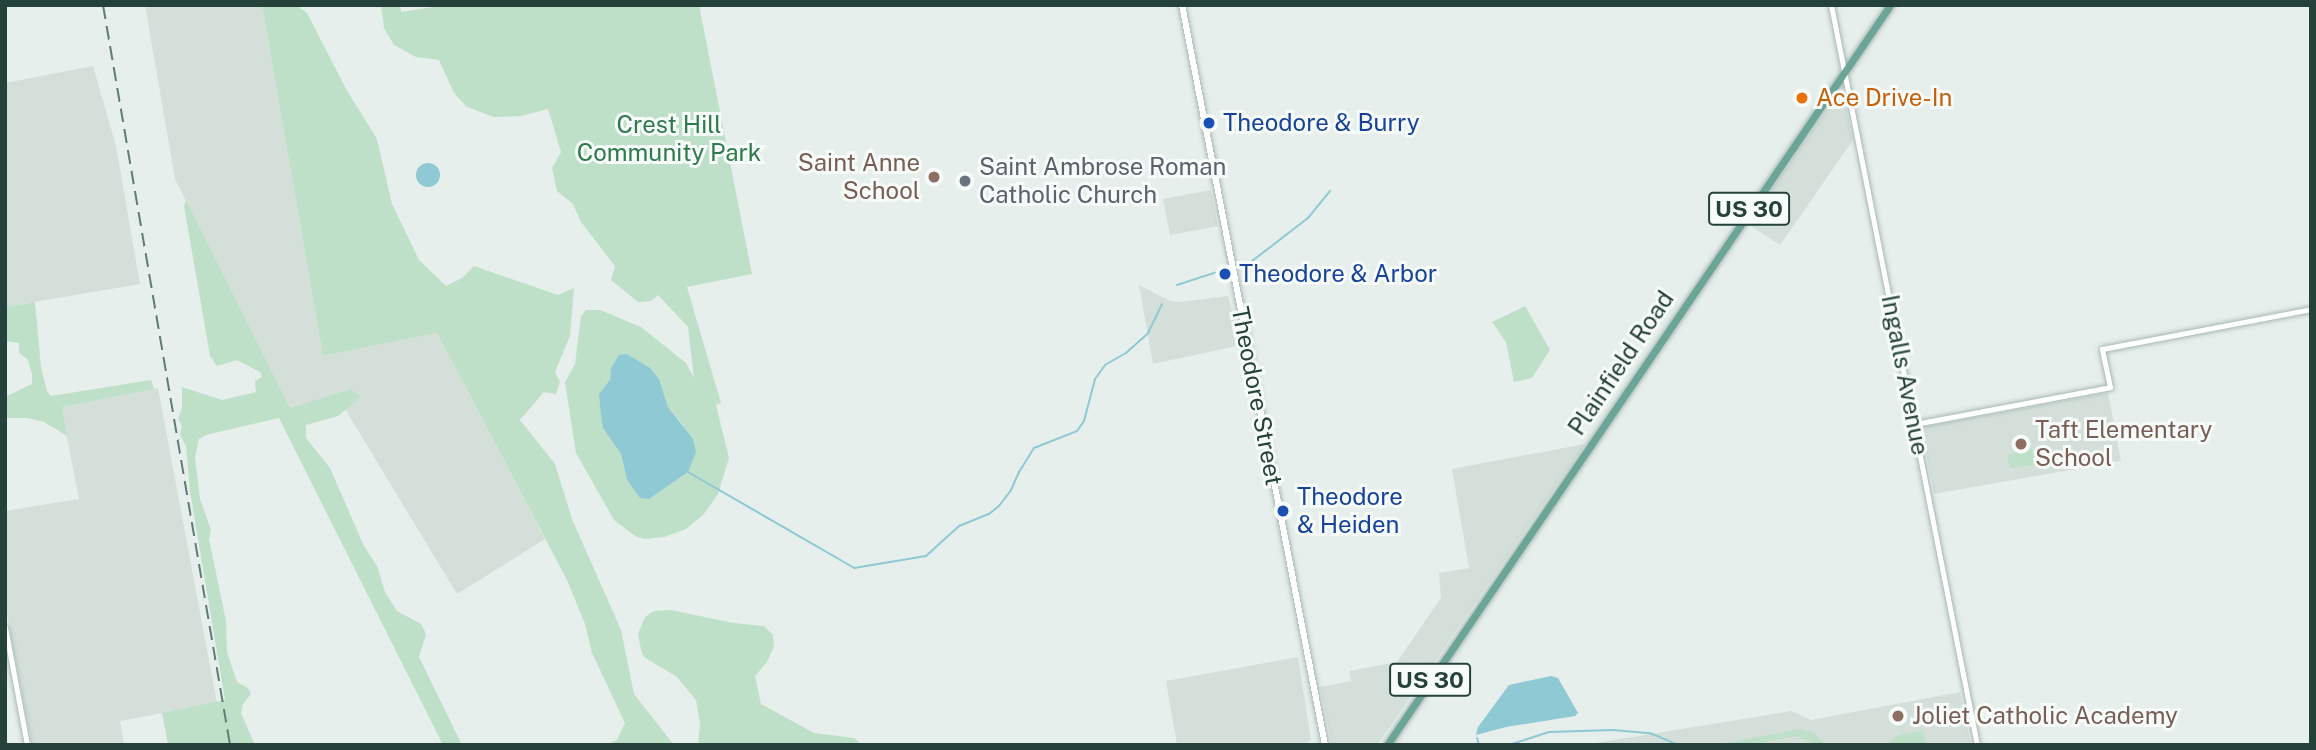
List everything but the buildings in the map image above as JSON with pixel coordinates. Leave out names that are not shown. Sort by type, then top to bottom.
[{"type":"main road","name":"Theodore Street","points":[[1182,5],[1325,745]]},
{"type":"main road","name":"Plainfield Road","points":[[1387,745],[1890,5]]},
{"type":"street","name":"Ingalls Avenue","points":[[1831,5],[1977,745]]},
{"type":"street","points":[[1915,424],[2110,387],[2102,349],[2311,309]]},
{"type":"street","points":[[5,627],[27,745]]},
{"type":"shaded area","points":[[145,5],[262,5],[323,356],[437,333],[545,539],[457,594],[345,409],[360,397],[351,389],[290,409],[175,179]]},
{"type":"shaded area","points":[[93,66],[116,146],[140,284],[5,307],[5,83]]},
{"type":"shaded area","points":[[1836,97],[1844,98],[1853,140],[1780,245],[1748,224]]},
{"type":"shaded area","points":[[1211,190],[1218,226],[1170,235],[1163,199]]},
{"type":"shaded area","points":[[1139,285],[1170,301],[1228,296],[1241,345],[1153,364]]},
{"type":"shaded area","points":[[158,388],[217,703],[120,721],[124,745],[32,745],[5,603],[5,511],[79,499],[61,407]]},
{"type":"shaded area","name":"Taft Elementary School","points":[[2108,393],[2121,461],[1934,494],[1921,427]]},
{"type":"shaded area","points":[[1585,444],[1377,745],[1332,745],[1320,687],[1351,681],[1349,671],[1397,662],[1441,598],[1439,573],[1469,568],[1452,469]]},
{"type":"shaded area","points":[[1298,657],[1311,740],[1301,745],[1177,745],[1166,681]]},
{"type":"shaded area","name":"Joliet Catholic Academy","points":[[1960,692],[1971,745],[1583,745],[1792,711],[1811,720]]},
{"type":"green space","points":[[262,5],[296,5],[307,13],[346,89],[377,139],[392,204],[419,260],[446,286],[462,278],[474,266],[558,295],[574,288],[570,336],[555,372],[560,382],[556,394],[544,392],[520,420],[555,464],[572,519],[621,630],[634,694],[674,745],[606,745],[617,740],[625,723],[592,653],[585,624],[567,580],[437,333],[323,356]]},
{"type":"green space","name":"Crest Hill Community Park","points":[[381,5],[400,5],[401,12],[446,5],[699,5],[752,274],[687,287],[721,403],[716,405],[729,458],[718,494],[704,514],[686,529],[664,537],[644,539],[635,536],[614,520],[576,453],[565,382],[575,364],[581,316],[586,310],[600,310],[641,327],[686,363],[694,378],[688,327],[658,295],[651,301],[638,302],[611,280],[615,266],[581,222],[573,204],[557,191],[552,168],[561,152],[548,109],[521,116],[494,117],[467,107],[454,93],[439,60],[416,57],[394,45],[384,28]],"holes":[[[627,354],[659,379],[668,407],[683,425],[688,472],[649,499],[627,480],[621,454],[607,432],[611,368]]]},
{"type":"green space","points":[[186,200],[290,408],[351,389],[361,397],[338,416],[306,425],[306,438],[330,468],[364,546],[377,566],[385,592],[397,611],[421,624],[426,634],[419,657],[462,745],[443,745],[279,418],[206,435],[199,439],[195,457],[200,499],[211,530],[209,539],[226,621],[227,652],[237,682],[248,688],[251,694],[243,704],[241,713],[255,745],[168,745],[162,713],[225,700],[190,491],[186,446],[180,435],[182,426],[178,419],[182,408],[182,387],[222,400],[256,392],[255,381],[262,377],[260,372],[237,360],[217,366],[210,356],[184,206]]},
{"type":"green space","points":[[35,302],[41,367],[47,391],[51,396],[151,380],[154,389],[62,407],[67,436],[44,422],[27,418],[5,418],[5,397],[32,384],[32,374],[28,360],[19,353],[19,343],[5,341],[5,307]]},
{"type":"green space","points":[[1525,306],[1550,350],[1532,378],[1514,382],[1506,342],[1492,322]]},
{"type":"green space","points":[[2032,449],[2035,465],[2010,468],[2007,455]]},
{"type":"green space","points":[[671,610],[733,623],[764,626],[773,635],[774,646],[767,662],[755,676],[761,704],[814,733],[854,738],[863,745],[698,745],[700,723],[696,700],[677,677],[644,657],[641,650],[638,634],[645,617],[654,611]]},
{"type":"green space","points":[[1800,729],[1814,733],[1826,745],[1817,745],[1796,736],[1752,745],[1715,745]]},
{"type":"green space","points":[[1923,731],[1926,745],[1885,745],[1898,735]]},
{"type":"water","points":[[428,163],[439,170],[440,175],[433,186],[428,187],[417,180],[416,175],[423,164]]},
{"type":"water","points":[[627,354],[650,368],[659,379],[668,407],[693,439],[696,452],[688,472],[649,499],[640,498],[627,480],[621,454],[603,428],[601,415],[599,394],[610,380],[611,368],[619,355]]},
{"type":"water","points":[[1551,676],[1558,678],[1578,713],[1575,716],[1506,727],[1476,735],[1478,727],[1509,685]]},
{"type":"waterway","points":[[1243,268],[1308,218],[1330,191]]},
{"type":"waterway","points":[[1177,285],[1215,273]]},
{"type":"waterway","points":[[688,472],[854,568],[926,556],[959,526],[989,514],[999,506],[1034,448],[1077,431],[1084,421],[1095,379],[1105,365],[1126,353],[1148,333],[1162,304]]},
{"type":"waterway","points":[[1509,745],[1549,732],[1613,730],[1650,733],[1674,743]]},
{"type":"waterway","points":[[1477,738],[1479,745]]},
{"type":"railway","points":[[103,5],[230,745]]},
{"type":"place","name":"Ace Drive-In","points":[[1802,98]]},
{"type":"place","name":"Theodore & Burry","points":[[1209,123]]},
{"type":"place","name":"Saint Anne School","points":[[934,177]]},
{"type":"place","name":"Saint Ambrose Roman Catholic Church","points":[[965,181]]},
{"type":"place","name":"Theodore & Arbor","points":[[1225,274]]},
{"type":"place","name":"Taft Elementary School","points":[[2021,444]]},
{"type":"place","name":"Theodore & Heiden","points":[[1283,511]]},
{"type":"place","name":"Joliet Catholic Academy","points":[[1898,716]]}]
